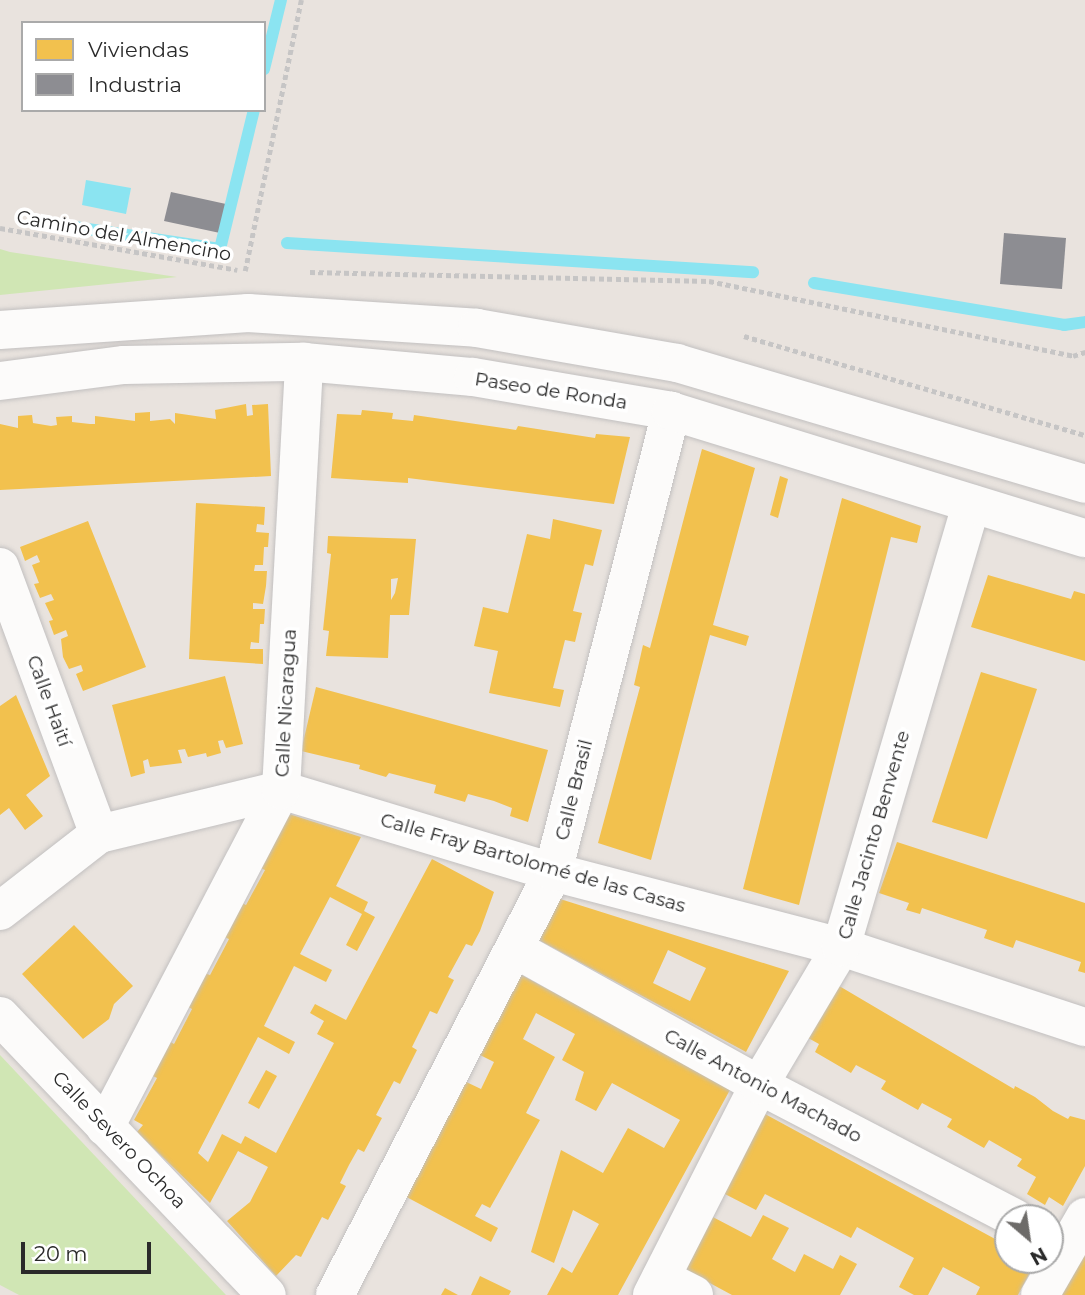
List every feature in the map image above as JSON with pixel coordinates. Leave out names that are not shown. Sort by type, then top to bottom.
[{"type":"street","points":[[0,330],[248,313],[477,328],[677,363],[1085,484]]},
{"type":"street","name":"Paseo de Ronda","points":[[0,381],[124,365],[304,362],[473,377],[671,411],[1085,538]]},
{"type":"street","name":"Calle Nicaragua","points":[[105,1127],[281,790],[304,362]]},
{"type":"street","name":"Calle Brasil","points":[[335,1295],[553,872],[671,411]]},
{"type":"street","name":"Calle Jacinto Benvente","points":[[669,1289],[758,1085],[841,947],[971,504]]},
{"type":"street","name":"Calle Haití","points":[[0,567],[99,834]]},
{"type":"street","points":[[0,911],[99,834],[281,790]]},
{"type":"street","name":"Calle Fray Bartolomé de las Casas","points":[[281,790],[553,872],[841,947],[1085,1027]]},
{"type":"street","name":"Calle Antonio Machado","points":[[515,949],[758,1085],[994,1208]]},
{"type":"street","name":"Calle Severo Ochoa","points":[[0,1016],[267,1295]]},
{"type":"street","points":[[1040,1295],[1068,1233]]},
{"type":"path","points":[[256,271],[243,271],[300,0]]},
{"type":"path","name":"Camino del Almencino","points":[[0,228],[243,271],[248,313]]},
{"type":"path","points":[[298,272],[709,281],[1073,356],[1085,352]]},
{"type":"green space","points":[[0,249],[10,252],[177,277],[0,295]]},
{"type":"green space","points":[[0,1055],[226,1295],[19,1295],[0,1285]]},
{"type":"water","points":[[86,180],[131,188],[126,214],[82,205]]},
{"type":"building: Viviendas","points":[[246,404],[247,416],[253,415],[252,405],[268,404],[271,476],[0,490],[0,424],[18,428],[18,416],[32,415],[33,423],[51,426],[57,425],[56,417],[72,416],[72,422],[95,424],[95,416],[135,421],[135,413],[150,412],[150,421],[170,419],[175,424],[175,413],[216,419],[215,410]]},
{"type":"building: Viviendas","points":[[362,410],[393,413],[392,419],[413,421],[414,415],[516,430],[518,426],[595,438],[596,434],[630,437],[614,504],[408,478],[408,483],[331,478],[337,414],[361,415]]},
{"type":"building: Viviendas","points":[[702,449],[755,468],[713,625],[749,636],[746,646],[710,635],[651,860],[598,843],[640,687],[634,685],[643,645],[650,648]]},
{"type":"building: Viviendas","points":[[780,476],[788,479],[778,518],[770,515]]},
{"type":"building: Viviendas","points":[[842,498],[921,526],[917,543],[891,537],[799,905],[743,889]]},
{"type":"building: Viviendas","points":[[196,503],[265,507],[264,525],[257,524],[256,532],[269,533],[268,547],[264,547],[263,565],[255,565],[254,571],[267,571],[266,586],[263,604],[253,603],[253,609],[265,609],[264,624],[260,624],[259,643],[251,642],[250,649],[263,649],[263,664],[189,659]]},
{"type":"building: Viviendas","points":[[553,519],[602,530],[593,566],[585,564],[573,611],[582,613],[575,642],[565,640],[553,688],[564,690],[560,707],[489,693],[498,651],[474,646],[483,607],[508,613],[527,534],[550,539]]},
{"type":"building: Viviendas","points":[[88,521],[146,667],[83,691],[76,674],[83,671],[81,665],[69,669],[63,657],[61,639],[68,636],[66,630],[54,635],[49,621],[53,620],[45,603],[54,600],[51,594],[40,598],[34,584],[39,583],[32,565],[40,562],[37,555],[25,561],[20,547]]},
{"type":"building: Viviendas","points":[[328,536],[416,539],[409,615],[390,615],[388,658],[326,656],[329,631],[323,630],[331,554],[327,553]],"holes":[[[398,578],[391,600],[391,579]]]},
{"type":"building: Viviendas","points":[[988,575],[1071,599],[1074,591],[1085,594],[1085,661],[971,627]]},
{"type":"building: Viviendas","points":[[981,672],[1037,689],[987,839],[932,822]]},
{"type":"building: Viviendas","points":[[225,676],[243,744],[226,748],[223,740],[218,741],[221,753],[207,757],[206,753],[188,757],[185,749],[178,750],[182,763],[150,767],[148,759],[143,761],[145,773],[131,777],[112,705]]},
{"type":"building: Viviendas","points":[[316,687],[548,750],[528,822],[510,816],[512,808],[494,801],[468,794],[465,802],[434,793],[436,785],[389,773],[386,777],[359,769],[360,765],[301,751]]},
{"type":"building: Viviendas","points":[[16,695],[50,776],[26,795],[43,816],[25,830],[9,808],[0,815],[0,706]]},
{"type":"building: Viviendas","points":[[286,813],[361,837],[336,886],[368,902],[364,911],[375,917],[357,951],[346,945],[362,914],[330,897],[300,954],[332,970],[326,982],[294,966],[264,1026],[295,1042],[289,1054],[258,1037],[198,1153],[208,1162],[222,1134],[241,1144],[245,1136],[276,1153],[334,1043],[317,1034],[324,1021],[310,1013],[315,1004],[346,1020],[432,859],[494,892],[472,946],[466,944],[448,977],[454,980],[437,1014],[430,1011],[412,1047],[417,1050],[400,1084],[394,1081],[376,1115],[382,1118],[364,1152],[358,1149],[349,1165],[340,1183],[346,1186],[328,1220],[322,1217],[301,1257],[296,1255],[276,1276],[227,1221],[250,1202],[268,1167],[238,1151],[210,1203],[137,1132],[143,1125],[134,1120],[157,1078],[151,1075],[169,1041],[174,1044],[192,1009],[187,1006],[204,973],[210,975],[229,939],[222,936],[240,902],[246,905],[265,870],[258,867]]},
{"type":"building: Viviendas","points":[[897,842],[1085,903],[1085,973],[1078,971],[1081,962],[1016,940],[1013,948],[984,938],[987,930],[922,908],[920,914],[906,910],[909,903],[879,893]]},
{"type":"building: Viviendas","points":[[557,898],[789,971],[746,1052],[535,938]],"holes":[[[668,950],[706,968],[690,1001],[653,983]]]},
{"type":"building: Viviendas","points":[[74,925],[133,986],[114,1004],[109,1019],[83,1039],[22,974]]},
{"type":"building: Viviendas","points":[[516,972],[731,1088],[618,1295],[547,1295],[562,1267],[572,1273],[599,1224],[573,1210],[554,1263],[531,1252],[561,1150],[603,1173],[628,1128],[664,1148],[680,1120],[612,1083],[596,1111],[575,1100],[584,1072],[562,1060],[575,1034],[536,1013],[523,1039],[555,1057],[526,1113],[540,1120],[490,1208],[482,1204],[475,1216],[498,1228],[491,1242],[399,1193],[460,1079],[481,1089],[494,1062],[474,1052]]},
{"type":"building: Viviendas","points":[[829,980],[1014,1089],[1015,1086],[1035,1097],[1053,1111],[1068,1119],[1070,1116],[1085,1120],[1085,1166],[1064,1204],[1049,1197],[1043,1204],[1027,1194],[1036,1177],[1017,1166],[1022,1159],[989,1140],[984,1148],[947,1127],[952,1119],[922,1103],[918,1110],[881,1089],[886,1081],[856,1065],[851,1073],[815,1052],[819,1044],[801,1034]]},
{"type":"building: Viviendas","points":[[266,1070],[277,1076],[259,1109],[248,1103]]},
{"type":"building: Viviendas","points":[[765,1114],[994,1238],[994,1274],[1029,1274],[1018,1295],[976,1295],[980,1287],[943,1267],[928,1295],[914,1295],[899,1287],[914,1258],[857,1227],[851,1238],[765,1194],[756,1210],[721,1192]]},
{"type":"building: Viviendas","points":[[709,1215],[751,1237],[763,1215],[789,1228],[772,1259],[795,1272],[804,1254],[833,1269],[840,1255],[857,1264],[840,1295],[732,1295],[680,1267]]},
{"type":"building: Viviendas","points":[[1085,1254],[1085,1295],[1062,1295]]},
{"type":"building: Viviendas","points":[[480,1276],[511,1291],[509,1295],[471,1295]]},
{"type":"building: Viviendas","points":[[445,1288],[458,1295],[441,1295]]},
{"type":"building: Industria","points":[[171,192],[226,204],[220,233],[164,221]]},
{"type":"building: Industria","points":[[1004,233],[1066,238],[1062,289],[1000,284]]},
{"type":"waterway","points":[[266,61],[281,0]]},
{"type":"waterway","points":[[48,223],[220,249],[254,112]]},
{"type":"waterway","points":[[287,243],[753,272]]},
{"type":"waterway","points":[[814,283],[1064,325],[1085,322]]}]
